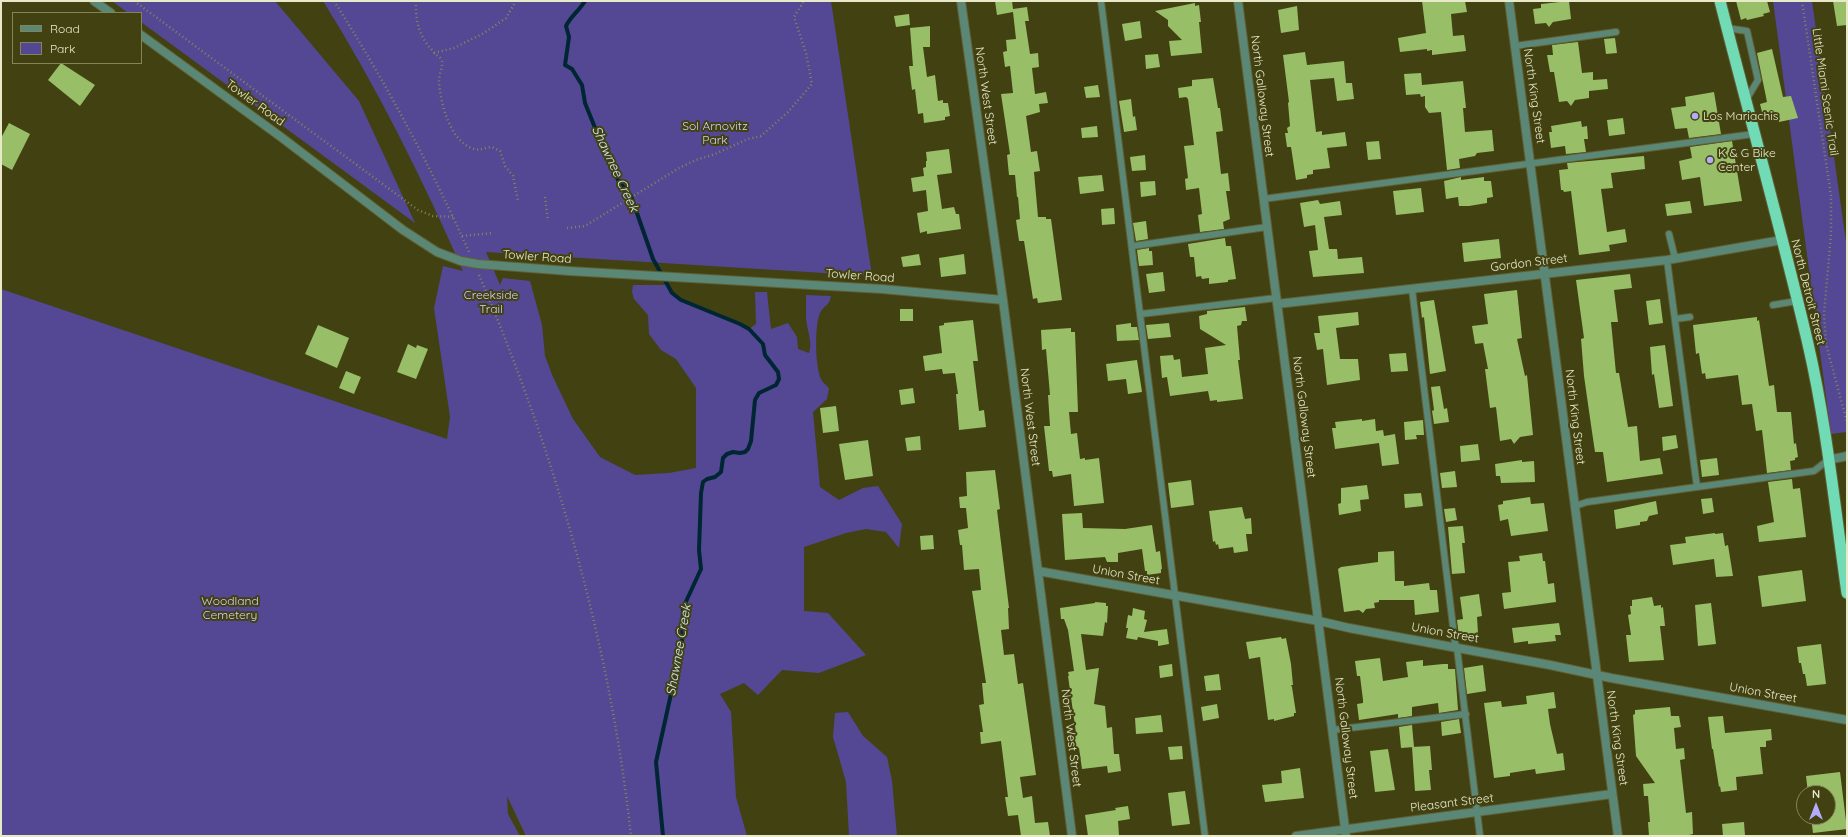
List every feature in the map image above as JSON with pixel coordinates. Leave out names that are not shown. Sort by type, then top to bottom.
[{"type":"highway","name":"North Detroit Street","points":[[1720,1],[1797,301],[1823,420],[1847,593]]},
{"type":"street","points":[[94,1],[110,12]]},
{"type":"street","name":"North West Street","points":[[961,1],[1003,300],[1072,836]]},
{"type":"street","name":"North Galloway Street","points":[[1238,1],[1346,833]]},
{"type":"street","name":"North King Street","points":[[1509,1],[1618,836]]},
{"type":"street","name":"Towler Road","points":[[142,36],[281,137],[403,230],[437,252],[461,261],[474,264],[569,271],[882,289],[1003,300]]},
{"type":"street","name":"Gordon Street","points":[[1277,301],[1412,289],[1671,259],[1782,240]]},
{"type":"street","points":[[1828,460],[1847,456]]},
{"type":"street","name":"Union Street","points":[[1038,571],[1319,621],[1596,675],[1847,720]]},
{"type":"street","name":"Pleasant Street","points":[[1296,836],[1346,833],[1478,812],[1612,794]]},
{"type":"lane","points":[[1101,1],[1206,836]]},
{"type":"lane","points":[[1726,28],[1747,31],[1758,80],[1745,101]]},
{"type":"lane","points":[[1515,46],[1616,32]]},
{"type":"lane","points":[[1263,199],[1531,165],[1754,134]]},
{"type":"lane","points":[[1133,246],[1267,227]]},
{"type":"lane","points":[[1669,234],[1675,319],[1697,487]]},
{"type":"lane","points":[[1412,289],[1480,836]]},
{"type":"lane","points":[[1141,314],[1277,301]]},
{"type":"lane","points":[[1773,305],[1797,301]]},
{"type":"lane","points":[[1675,319],[1690,316]]},
{"type":"lane","points":[[1574,506],[1814,471],[1828,460]]},
{"type":"lane","points":[[1332,730],[1466,714]]},
{"type":"path","points":[[134,1],[418,210],[433,216],[453,217]]},
{"type":"path","points":[[334,1],[395,105],[453,217],[511,352],[535,418],[578,558],[609,695],[631,836]]},
{"type":"path","points":[[416,1],[416,19],[420,30],[434,53],[440,57],[442,61],[439,80],[440,94],[449,122],[463,142],[473,149],[480,150],[492,147],[498,150],[505,166],[513,176],[518,201]]},
{"type":"path","points":[[434,53],[454,48],[484,33],[506,18],[516,1]]},
{"type":"path","points":[[567,228],[585,226],[690,163],[715,154],[748,139],[761,136],[788,112],[812,84],[806,53],[794,17],[804,1]]},
{"type":"path","name":"Little Miami Scenic Trail","points":[[1802,1],[1831,196],[1831,234],[1824,314],[1826,344],[1847,422]]},
{"type":"path","points":[[545,197],[548,221]]},
{"type":"path","points":[[462,236],[493,233]]},
{"type":"green space","points":[[112,1],[275,1],[359,101],[415,223],[142,23],[142,12],[127,12]]},
{"type":"green space","points":[[323,1],[831,1],[872,276],[486,252],[500,285],[503,278],[530,281],[542,325],[545,356],[553,377],[573,419],[600,457],[635,475],[669,473],[696,468],[696,388],[676,359],[661,350],[649,334],[648,315],[634,299],[632,292],[633,285],[668,285],[672,293],[681,300],[749,329],[756,324],[755,292],[767,292],[771,329],[788,323],[797,337],[798,349],[809,353],[810,341],[806,318],[806,295],[831,296],[827,305],[821,311],[816,334],[817,365],[822,381],[829,388],[827,399],[813,412],[820,487],[839,500],[863,488],[878,486],[902,524],[899,548],[886,532],[866,529],[846,533],[804,547],[804,611],[828,613],[866,655],[819,673],[782,670],[758,695],[744,683],[720,694],[731,712],[736,797],[747,836],[526,836],[507,796],[508,814],[520,836],[1,836],[1,289],[447,439],[450,417],[434,308],[443,266],[463,271],[398,133],[362,66]]},
{"type":"green space","points":[[1773,1],[1812,1],[1847,249],[1847,432],[1831,434]]},
{"type":"green space","points":[[848,712],[863,736],[887,757],[892,781],[897,836],[849,836],[846,782],[833,737],[835,713]]},
{"type":"building","points":[[995,1],[1012,1],[1013,9],[1027,7],[1029,21],[1025,21],[1030,54],[1038,53],[1039,67],[1032,68],[1035,94],[1046,92],[1048,103],[1039,104],[1040,112],[1026,116],[1031,152],[1037,151],[1040,171],[1034,172],[1038,217],[1046,217],[1046,219],[1051,219],[1062,300],[1038,303],[1037,298],[1033,299],[1024,241],[1019,241],[1016,220],[1020,219],[1018,197],[1015,175],[1009,175],[1007,155],[1010,154],[1001,94],[1013,93],[1010,66],[1005,67],[1003,52],[1007,51],[1006,40],[1016,39],[1013,12],[997,15]]},
{"type":"building","points":[[1422,1],[1465,1],[1467,12],[1451,14],[1453,36],[1464,35],[1466,51],[1432,55],[1432,50],[1427,51],[1427,49],[1400,52],[1398,38],[1426,33]]},
{"type":"building","points":[[1569,1],[1571,19],[1553,22],[1549,27],[1546,23],[1535,24],[1533,9],[1541,8],[1541,4]]},
{"type":"building","points":[[1736,1],[1767,1],[1770,12],[1763,14],[1764,16],[1741,20]]},
{"type":"building","points":[[1833,1],[1847,1],[1847,25],[1837,26]]},
{"type":"building","points":[[1195,3],[1195,6],[1199,5],[1202,53],[1171,56],[1169,41],[1182,40],[1168,26],[1168,20],[1155,11]]},
{"type":"building","points":[[1297,6],[1299,30],[1281,33],[1278,10]]},
{"type":"building","points":[[909,14],[910,25],[896,27],[894,16]]},
{"type":"building","points":[[1140,21],[1142,38],[1125,41],[1122,24]]},
{"type":"building","points":[[930,26],[930,47],[923,47],[927,77],[935,75],[938,101],[943,100],[943,103],[948,103],[950,116],[945,117],[945,120],[924,123],[923,113],[918,114],[915,89],[912,90],[909,66],[913,66],[910,28]]},
{"type":"building","points":[[1615,38],[1617,53],[1606,54],[1604,39]]},
{"type":"building","points":[[1578,42],[1582,73],[1593,72],[1593,80],[1607,79],[1608,89],[1589,91],[1589,98],[1575,100],[1571,106],[1567,101],[1559,102],[1554,72],[1550,72],[1547,55],[1553,55],[1552,45]]},
{"type":"building","points":[[1772,49],[1783,97],[1791,96],[1798,118],[1779,122],[1778,116],[1763,116],[1760,104],[1767,102],[1757,53]]},
{"type":"building","points":[[1305,52],[1307,65],[1344,61],[1346,83],[1352,83],[1354,99],[1337,101],[1334,78],[1310,80],[1316,132],[1322,131],[1322,135],[1345,132],[1347,146],[1327,148],[1330,168],[1313,170],[1313,174],[1307,175],[1307,178],[1296,180],[1291,147],[1287,147],[1285,133],[1288,133],[1287,128],[1290,126],[1289,102],[1283,55]]},
{"type":"building","points":[[1158,54],[1160,67],[1146,69],[1145,55]]},
{"type":"building","points":[[60,64],[63,64],[95,85],[80,106],[48,80]]},
{"type":"building","points":[[1421,73],[1422,85],[1463,81],[1466,108],[1463,108],[1465,132],[1492,130],[1494,151],[1477,153],[1475,156],[1459,159],[1460,168],[1447,170],[1441,112],[1429,113],[1425,107],[1425,96],[1421,97],[1420,94],[1406,95],[1404,74]]},
{"type":"building","points":[[1213,78],[1218,108],[1220,108],[1223,131],[1216,132],[1221,174],[1228,173],[1230,191],[1226,191],[1230,219],[1223,222],[1224,229],[1200,232],[1198,215],[1202,214],[1199,188],[1186,190],[1185,179],[1188,178],[1184,146],[1194,145],[1188,99],[1186,97],[1179,98],[1178,88],[1192,86],[1192,80]]},
{"type":"building","points":[[1098,85],[1100,97],[1086,98],[1084,87]]},
{"type":"building","name":"Los Mariachis","points":[[1714,92],[1721,134],[1689,138],[1687,128],[1675,129],[1671,108],[1686,106],[1685,97]]},
{"type":"building","points":[[1131,99],[1133,117],[1135,116],[1137,130],[1124,132],[1119,101]]},
{"type":"building","points":[[1623,118],[1625,134],[1609,136],[1607,120]]},
{"type":"building","points":[[1581,121],[1582,127],[1587,126],[1588,139],[1584,139],[1586,152],[1566,154],[1565,146],[1551,148],[1549,132],[1552,132],[1551,126]]},
{"type":"building","points":[[9,123],[30,134],[12,170],[1,164],[1,138]]},
{"type":"building","points":[[1097,126],[1098,137],[1082,138],[1081,128]]},
{"type":"building","points":[[1379,141],[1381,159],[1368,160],[1366,142]]},
{"type":"building","points":[[1732,141],[1742,201],[1704,206],[1700,177],[1682,180],[1679,161],[1692,158],[1690,147]]},
{"type":"building","points":[[949,149],[952,173],[937,175],[942,209],[954,207],[956,214],[959,214],[961,229],[927,234],[927,231],[920,233],[917,213],[928,211],[926,190],[913,192],[911,178],[924,176],[923,168],[926,167],[927,161],[926,152]]},
{"type":"building","points":[[1145,155],[1146,170],[1132,171],[1130,157]]},
{"type":"building","points":[[1644,156],[1645,169],[1611,173],[1613,188],[1601,189],[1607,232],[1625,229],[1627,242],[1609,245],[1610,251],[1579,255],[1571,191],[1564,192],[1561,190],[1559,170],[1568,169],[1567,163]]},
{"type":"building","points":[[1102,175],[1104,191],[1080,194],[1078,177]]},
{"type":"building","points":[[1461,177],[1461,180],[1484,177],[1484,181],[1491,181],[1493,197],[1487,198],[1487,203],[1469,206],[1459,206],[1458,197],[1446,199],[1444,181]]},
{"type":"building","points":[[1155,181],[1156,195],[1141,197],[1140,182]]},
{"type":"building","points":[[1421,188],[1424,212],[1396,215],[1393,191]]},
{"type":"building","points":[[1318,200],[1320,204],[1340,201],[1342,215],[1324,217],[1329,249],[1337,249],[1338,259],[1362,257],[1364,273],[1313,277],[1309,251],[1318,250],[1315,225],[1304,227],[1300,203]]},
{"type":"building","points":[[1690,201],[1692,213],[1667,216],[1665,204]]},
{"type":"building","points":[[1114,208],[1115,224],[1102,225],[1101,209]]},
{"type":"building","points":[[1146,221],[1148,239],[1136,241],[1133,223]]},
{"type":"building","points":[[1225,238],[1226,246],[1231,246],[1236,279],[1228,280],[1228,282],[1209,284],[1209,278],[1202,279],[1201,276],[1196,277],[1194,257],[1190,257],[1188,244]]},
{"type":"building","points":[[1499,239],[1501,258],[1464,262],[1462,243]]},
{"type":"building","points":[[1149,248],[1149,251],[1152,251],[1153,265],[1139,266],[1137,250]]},
{"type":"building","points":[[919,254],[921,265],[903,267],[901,257]]},
{"type":"building","points":[[964,254],[966,274],[941,277],[939,258]]},
{"type":"building","points":[[1163,272],[1165,291],[1149,293],[1146,274]]},
{"type":"building","points":[[1630,274],[1632,288],[1614,290],[1618,322],[1611,322],[1616,373],[1619,373],[1628,427],[1637,426],[1640,461],[1660,458],[1663,474],[1607,482],[1603,452],[1595,452],[1584,376],[1581,339],[1584,338],[1576,280]]},
{"type":"building","points":[[1517,290],[1522,338],[1517,339],[1525,376],[1527,375],[1533,435],[1520,437],[1514,444],[1511,439],[1500,441],[1496,407],[1490,408],[1485,369],[1488,369],[1483,343],[1475,344],[1472,326],[1488,324],[1484,294]]},
{"type":"building","points":[[1660,299],[1663,323],[1649,325],[1646,301]]},
{"type":"building","points":[[1434,300],[1446,371],[1430,374],[1424,317],[1422,318],[1420,302]]},
{"type":"building","points":[[1245,307],[1247,321],[1242,321],[1241,325],[1237,326],[1240,360],[1238,360],[1243,399],[1217,402],[1217,400],[1210,401],[1208,391],[1170,396],[1167,377],[1162,378],[1160,356],[1173,355],[1174,360],[1180,359],[1182,377],[1208,374],[1205,348],[1226,345],[1200,329],[1199,316],[1207,314],[1207,311]]},
{"type":"building","points":[[900,309],[913,309],[913,321],[900,321]]},
{"type":"building","points":[[1358,312],[1359,325],[1336,328],[1340,359],[1358,359],[1360,380],[1327,385],[1323,349],[1317,350],[1314,333],[1320,333],[1318,316]]},
{"type":"building","points":[[1757,317],[1757,321],[1759,320],[1769,386],[1774,385],[1777,412],[1791,412],[1794,444],[1796,443],[1798,457],[1795,458],[1795,460],[1790,461],[1791,470],[1767,473],[1762,430],[1756,431],[1752,404],[1742,405],[1738,375],[1706,379],[1705,373],[1702,374],[1699,353],[1696,354],[1693,325]]},
{"type":"building","points":[[973,320],[978,361],[973,361],[979,411],[984,410],[986,427],[959,430],[956,394],[958,394],[955,373],[943,374],[942,369],[925,371],[923,356],[942,353],[939,326],[944,325],[944,323]]},
{"type":"building","points":[[1131,323],[1131,327],[1137,327],[1139,340],[1117,341],[1116,325]]},
{"type":"building","points":[[1169,323],[1171,337],[1148,339],[1146,325]]},
{"type":"building","points":[[318,325],[349,338],[337,368],[305,354]]},
{"type":"building","points":[[1071,328],[1071,332],[1075,332],[1078,412],[1069,412],[1071,434],[1077,433],[1080,459],[1085,458],[1085,460],[1099,458],[1104,503],[1074,506],[1071,474],[1053,477],[1052,471],[1049,471],[1044,426],[1050,426],[1048,395],[1050,395],[1046,349],[1042,350],[1041,330]]},
{"type":"building","points":[[408,344],[416,348],[417,345],[428,349],[416,379],[397,372]]},
{"type":"building","points":[[1665,345],[1673,406],[1659,408],[1654,374],[1652,375],[1650,347]]},
{"type":"building","points":[[1406,353],[1408,371],[1391,372],[1389,354]]},
{"type":"building","points":[[1137,360],[1142,392],[1128,394],[1126,379],[1108,381],[1106,364]]},
{"type":"building","points":[[346,371],[361,377],[354,394],[339,388]]},
{"type":"building","points":[[1440,386],[1444,409],[1447,408],[1449,422],[1434,424],[1431,387]]},
{"type":"building","points":[[913,388],[915,403],[901,405],[899,390]]},
{"type":"building","points":[[836,406],[839,431],[823,433],[820,408]]},
{"type":"building","points":[[1362,419],[1362,421],[1375,419],[1376,431],[1383,430],[1384,436],[1395,434],[1399,464],[1382,466],[1379,443],[1335,449],[1332,428],[1336,428],[1335,422]]},
{"type":"building","points":[[1423,420],[1424,435],[1416,435],[1417,439],[1405,440],[1404,422]]},
{"type":"building","points":[[1676,435],[1678,448],[1663,451],[1662,437]]},
{"type":"building","points":[[920,436],[921,450],[907,451],[905,438]]},
{"type":"building","points":[[868,440],[873,476],[845,480],[839,444]]},
{"type":"building","points":[[1478,444],[1480,460],[1461,462],[1460,446]]},
{"type":"building","points":[[1717,458],[1719,475],[1702,477],[1700,460]]},
{"type":"building","points":[[1522,460],[1522,462],[1534,461],[1535,482],[1501,483],[1500,476],[1496,476],[1495,464]]},
{"type":"building","points":[[995,470],[1000,509],[997,510],[1009,608],[1009,629],[1001,630],[1004,655],[1014,654],[1018,684],[1023,683],[1036,775],[1020,777],[1023,798],[1032,796],[1035,823],[1048,822],[1050,836],[1021,836],[1018,815],[1008,816],[1005,797],[1008,797],[1001,741],[981,744],[980,732],[983,732],[979,705],[984,704],[982,683],[986,683],[972,591],[981,590],[979,569],[964,570],[962,545],[960,545],[958,530],[968,528],[966,508],[960,508],[959,497],[967,496],[966,472]]},
{"type":"building","points":[[1455,471],[1457,487],[1442,488],[1440,473]]},
{"type":"building","points":[[1792,479],[1793,489],[1800,488],[1806,537],[1759,542],[1757,526],[1774,522],[1768,482]]},
{"type":"building","points":[[1191,480],[1194,505],[1171,508],[1168,483]]},
{"type":"building","points":[[1367,485],[1369,499],[1360,500],[1361,511],[1339,515],[1338,504],[1341,503],[1341,488]]},
{"type":"building","points":[[1421,493],[1423,506],[1405,508],[1404,494]]},
{"type":"building","points":[[1530,497],[1531,504],[1544,503],[1548,531],[1511,536],[1508,519],[1500,521],[1498,505],[1503,504],[1503,501]]},
{"type":"building","points":[[1712,498],[1714,512],[1703,514],[1701,499]]},
{"type":"building","points":[[1656,501],[1658,514],[1649,516],[1647,521],[1640,522],[1640,525],[1616,529],[1614,510]]},
{"type":"building","points":[[1242,507],[1245,519],[1251,518],[1252,534],[1246,534],[1248,551],[1234,553],[1233,547],[1219,549],[1218,544],[1216,545],[1215,541],[1213,542],[1209,511]]},
{"type":"building","points":[[1455,508],[1457,520],[1446,522],[1444,509]]},
{"type":"building","points":[[1082,513],[1083,528],[1125,529],[1152,525],[1156,552],[1160,551],[1161,573],[1147,575],[1147,571],[1145,571],[1142,549],[1118,553],[1118,562],[1107,562],[1105,557],[1065,560],[1062,514]]},
{"type":"building","points":[[1463,526],[1465,543],[1462,543],[1465,573],[1452,574],[1448,527]]},
{"type":"building","points":[[1723,533],[1725,546],[1728,545],[1733,576],[1716,577],[1714,559],[1673,565],[1670,545],[1686,543],[1685,537]]},
{"type":"building","points":[[933,535],[934,549],[921,550],[920,536]]},
{"type":"building","points":[[1394,551],[1395,581],[1404,581],[1404,586],[1429,583],[1430,590],[1437,590],[1439,612],[1415,615],[1414,600],[1379,600],[1379,602],[1374,603],[1375,608],[1366,609],[1363,613],[1359,610],[1344,612],[1338,569],[1341,567],[1378,562],[1378,552]]},
{"type":"building","points":[[1542,553],[1543,561],[1545,561],[1548,584],[1554,583],[1556,602],[1504,609],[1502,593],[1511,592],[1508,562],[1520,561],[1519,556]]},
{"type":"building","points":[[1802,570],[1806,601],[1762,607],[1758,576]]},
{"type":"building","points":[[1479,594],[1482,616],[1477,617],[1478,633],[1459,636],[1457,620],[1463,619],[1460,597]]},
{"type":"building","points":[[1652,597],[1654,606],[1661,605],[1661,608],[1663,607],[1665,626],[1660,626],[1664,660],[1629,662],[1626,635],[1631,635],[1628,615],[1631,614],[1630,606],[1632,606],[1632,600]]},
{"type":"building","points":[[1095,602],[1106,603],[1106,606],[1108,606],[1107,623],[1105,622],[1103,636],[1081,634],[1086,670],[1099,668],[1094,704],[1105,706],[1107,728],[1112,727],[1114,754],[1119,754],[1121,771],[1108,773],[1107,766],[1082,769],[1079,748],[1076,748],[1074,733],[1076,733],[1068,676],[1068,672],[1074,671],[1068,630],[1064,619],[1061,619],[1060,608]]},
{"type":"building","points":[[1711,603],[1716,644],[1698,646],[1695,605]]},
{"type":"building","points":[[1133,608],[1145,611],[1144,619],[1147,620],[1144,632],[1167,629],[1169,644],[1158,646],[1158,641],[1138,637],[1137,640],[1126,638],[1128,615],[1132,616]]},
{"type":"building","points":[[1559,623],[1561,635],[1555,635],[1556,641],[1528,644],[1528,641],[1514,643],[1512,628]]},
{"type":"building","points":[[1281,637],[1282,639],[1286,638],[1291,664],[1293,685],[1291,685],[1296,713],[1294,713],[1294,716],[1274,721],[1274,719],[1268,720],[1260,657],[1249,659],[1246,642]]},
{"type":"building","points":[[1821,644],[1826,684],[1807,686],[1805,674],[1803,674],[1801,663],[1799,663],[1797,647]]},
{"type":"building","points":[[1380,658],[1383,681],[1408,677],[1406,662],[1423,660],[1423,666],[1448,664],[1448,669],[1455,669],[1458,710],[1439,713],[1438,703],[1412,707],[1412,716],[1398,718],[1398,714],[1359,720],[1357,704],[1363,703],[1363,700],[1360,676],[1357,676],[1355,661]]},
{"type":"building","points":[[1172,664],[1173,676],[1160,678],[1159,666]]},
{"type":"building","points":[[1483,665],[1486,691],[1467,694],[1464,668]]},
{"type":"building","points":[[1219,674],[1221,690],[1206,691],[1204,676]]},
{"type":"building","points":[[1554,692],[1556,708],[1548,709],[1550,724],[1557,754],[1563,753],[1565,770],[1536,774],[1535,769],[1510,773],[1510,776],[1494,778],[1484,703],[1501,701],[1502,707],[1527,704],[1526,696]]},
{"type":"building","points":[[1217,704],[1219,718],[1203,721],[1201,707]]},
{"type":"building","points":[[1670,707],[1671,716],[1679,716],[1681,727],[1674,728],[1676,749],[1684,748],[1685,759],[1680,760],[1686,813],[1692,812],[1693,834],[1685,836],[1649,836],[1648,822],[1650,822],[1648,796],[1644,796],[1643,784],[1655,783],[1636,756],[1633,715],[1635,714],[1635,710]]},
{"type":"building","points":[[1161,715],[1163,732],[1136,734],[1135,718]]},
{"type":"building","points":[[1723,716],[1725,733],[1771,729],[1772,740],[1766,741],[1766,747],[1760,747],[1763,774],[1736,777],[1737,790],[1721,792],[1712,749],[1708,717]]},
{"type":"building","points":[[1459,719],[1461,733],[1442,736],[1441,722]]},
{"type":"building","points":[[1412,725],[1414,747],[1401,748],[1399,727]]},
{"type":"building","points":[[1182,746],[1183,759],[1170,760],[1168,747]]},
{"type":"building","points":[[1430,746],[1432,770],[1429,770],[1431,790],[1415,791],[1412,747]]},
{"type":"building","points":[[1388,749],[1395,790],[1375,792],[1370,751]]},
{"type":"building","points":[[1300,768],[1304,798],[1265,802],[1262,785],[1282,783],[1281,771]]},
{"type":"building","points":[[1840,772],[1847,829],[1813,833],[1812,825],[1836,825],[1836,785],[1807,785],[1806,776]]},
{"type":"building","points":[[1185,791],[1190,824],[1172,826],[1168,793]]},
{"type":"building","points":[[1128,806],[1130,819],[1118,821],[1119,835],[1088,836],[1085,815],[1116,810],[1115,808]]},
{"type":"building","points":[[1744,822],[1745,836],[1723,836],[1722,824]]},
{"type":"waterway","name":"Shawnee Creek","points":[[585,1],[566,26],[569,37],[565,65],[572,69],[582,85],[585,103],[604,150],[618,180],[631,196],[653,259],[672,293],[681,300],[749,329],[763,344],[765,355],[778,372],[779,379],[776,385],[759,393],[755,400],[751,441],[748,449],[745,452],[733,452],[727,454],[723,458],[721,472],[715,477],[707,479],[703,482],[701,493],[699,550],[701,569],[683,608],[682,644],[656,762],[663,836]]},
{"type":"place","name":"Los Mariachis","points":[[1695,116]]},
{"type":"place","name":"K & G Bike Center","points":[[1710,160]]},
{"type":"park label","name":"Sol Arnovitz Park","points":[[715,133]]},
{"type":"park label","name":"Creekside Trail","points":[[491,302]]},
{"type":"park label","name":"Woodland Cemetery","points":[[230,608]]}]
